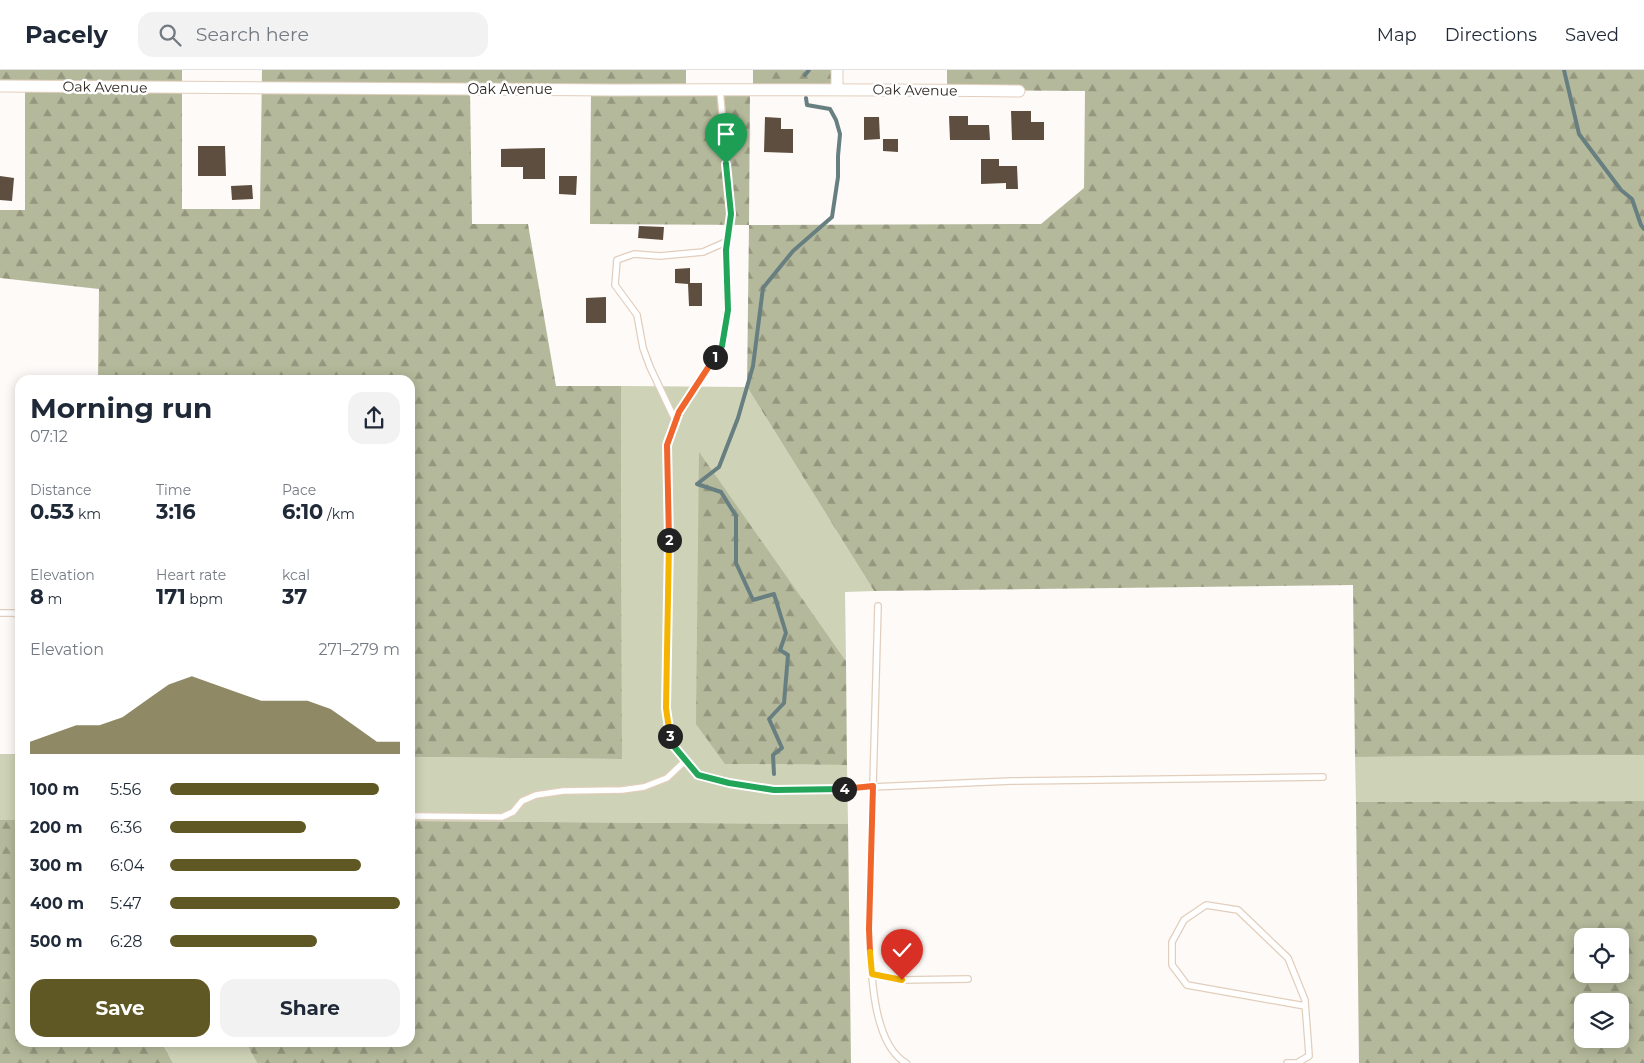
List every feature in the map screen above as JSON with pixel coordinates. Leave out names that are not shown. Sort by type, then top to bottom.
[{"type":"street","points":[[837,70],[837,89]]},
{"type":"street","name":"Oak Avenue","points":[[0,86],[1020,91]]},
{"type":"lane","points":[[720,90],[731,214],[728,241],[728,310],[722,346],[679,412],[667,445],[669,568],[666,708],[672,744],[698,775],[729,783],[774,790],[848,789],[873,786],[1020,781],[1323,777]]},
{"type":"lane","points":[[676,422],[643,348],[637,315],[615,284],[617,260],[634,254],[660,256],[703,252],[728,241]]},
{"type":"lane","points":[[878,606],[869,929],[872,974],[878,1016],[890,1047],[906,1063]]},
{"type":"lane","points":[[0,613],[15,614]]},
{"type":"lane","points":[[415,816],[502,817],[513,812],[522,801],[536,794],[622,790],[644,787],[667,778],[686,760]]},
{"type":"lane","points":[[1288,1063],[1297,1063],[1309,1056],[1305,1000],[1288,958],[1238,910],[1206,905],[1184,920],[1172,942],[1172,965],[1187,985],[1305,1006]]},
{"type":"lane","points":[[872,974],[902,980],[968,979]]},
{"type":"green space","points":[[0,70],[182,70],[182,209],[260,209],[262,70],[686,70],[686,90],[750,90],[749,225],[590,224],[591,90],[470,90],[472,224],[528,224],[556,386],[621,386],[622,759],[415,757],[415,375],[98,375],[99,289],[0,278],[0,210],[25,210],[25,86],[0,86]]},
{"type":"green space","points":[[753,70],[837,70],[837,89],[753,90]]},
{"type":"green space","points":[[947,70],[1644,70],[1644,755],[1355,757],[1353,585],[874,591],[747,387],[749,225],[1041,224],[1084,188],[1085,91],[947,90]]},
{"type":"green space","points":[[621,386],[747,387],[874,591],[845,592],[846,661],[699,453],[725,764],[847,765],[848,824],[415,821],[415,757],[622,759]]},
{"type":"green space","points":[[699,452],[846,661],[847,765],[725,764],[696,724]]},
{"type":"green space","points":[[0,754],[15,754],[15,820],[0,820]]},
{"type":"green space","points":[[1644,755],[1644,801],[1356,802],[1355,757]]},
{"type":"green space","points":[[1644,801],[1644,1063],[1359,1063],[1356,802]]},
{"type":"green space","points":[[0,820],[15,820],[15,1047],[164,1047],[173,1063],[0,1063]]},
{"type":"green space","points":[[415,821],[848,824],[851,1063],[257,1063],[248,1047],[415,1047]]},
{"type":"green space","points":[[164,1047],[248,1047],[257,1063],[173,1063]]},
{"type":"building","points":[[1011,111],[1031,111],[1031,122],[1044,122],[1044,140],[1012,140]]},
{"type":"building","points":[[949,116],[968,116],[968,125],[989,125],[990,140],[950,140]]},
{"type":"building","points":[[765,117],[781,118],[781,129],[793,129],[793,153],[764,152]]},
{"type":"building","points":[[864,117],[879,117],[880,139],[864,140]]},
{"type":"building","points":[[883,139],[898,139],[898,152],[883,151]]},
{"type":"building","points":[[198,146],[225,146],[226,176],[198,176]]},
{"type":"building","points":[[545,148],[545,179],[523,179],[523,167],[501,167],[501,149]]},
{"type":"building","points":[[981,159],[999,159],[999,166],[1017,166],[1018,189],[1006,189],[1006,183],[981,184]]},
{"type":"building","points":[[0,176],[14,178],[12,201],[0,200]]},
{"type":"building","points":[[559,176],[577,176],[576,195],[559,194]]},
{"type":"building","points":[[252,185],[253,199],[232,200],[231,186]]},
{"type":"building","points":[[639,226],[664,227],[663,240],[638,238]]},
{"type":"building","points":[[690,268],[690,283],[702,283],[702,306],[689,306],[688,284],[675,283],[675,269]]},
{"type":"building","points":[[606,297],[606,323],[586,323],[586,298]]},
{"type":"waterway","points":[[805,75],[809,70]]},
{"type":"waterway","points":[[1564,70],[1579,134],[1621,190],[1632,199],[1644,229]]},
{"type":"waterway","points":[[774,774],[773,755],[782,748],[769,719],[784,703],[788,655],[780,650],[786,633],[774,594],[753,600],[736,563],[736,516],[721,492],[697,484],[719,467],[738,418],[753,366],[763,288],[793,251],[832,217],[838,177],[840,134],[830,109],[807,105],[806,98]]},
{"type":"route","points":[[726,164],[731,214],[726,250],[728,310],[722,346],[679,412],[667,445],[669,568],[666,708],[669,733],[672,744],[698,775],[729,783],[774,790],[848,789],[873,786],[869,929],[872,974],[902,980]]}]
